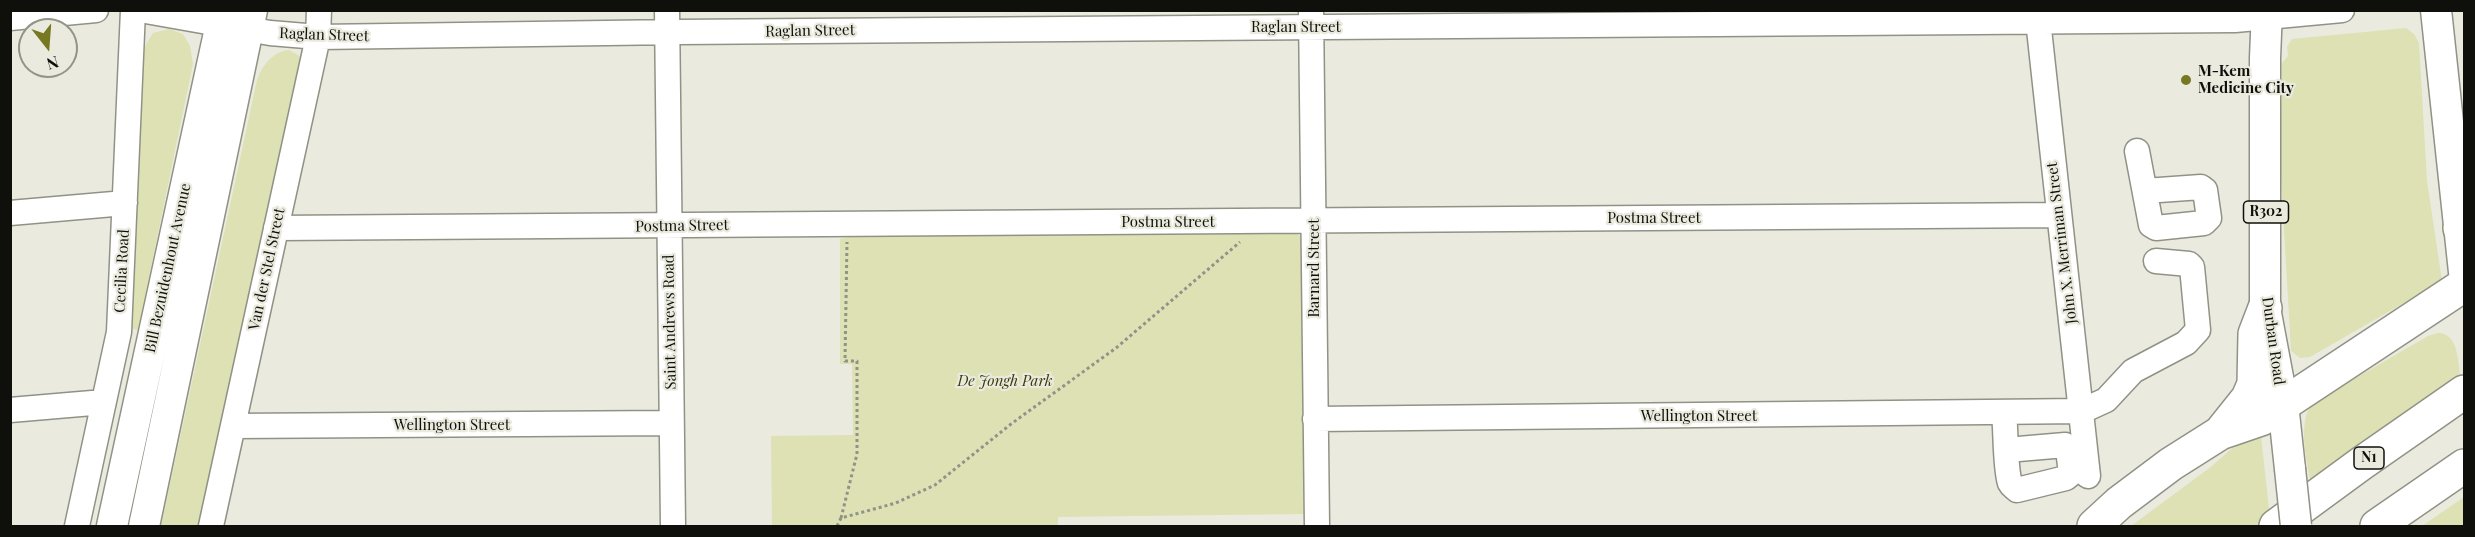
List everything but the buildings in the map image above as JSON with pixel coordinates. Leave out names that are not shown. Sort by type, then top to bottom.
[{"type":"highway","points":[[2094,526],[2119,503],[2171,464],[2220,433],[2261,419],[2464,285]]},
{"type":"highway","points":[[2220,433],[2248,398],[2254,384],[2255,334],[2265,308]]},
{"type":"highway","name":"N1","points":[[2276,526],[2464,392]]},
{"type":"highway","points":[[2377,526],[2464,466]]},
{"type":"main road","points":[[2436,10],[2462,230],[2464,272]]},
{"type":"main road","name":"Durban Road","points":[[2267,14],[2265,308],[2283,404],[2296,526]]},
{"type":"main road","name":"Bill Bezuidenhout Avenue","points":[[112,526],[237,18]]},
{"type":"main road","name":"Bill Bezuidenhout Avenue","points":[[144,526],[237,18]]},
{"type":"street","points":[[10,18],[96,10]]},
{"type":"street","name":"Cecilia Road","points":[[77,526],[119,332],[133,10]]},
{"type":"street","name":"Raglan Street","points":[[140,10],[237,18],[318,38],[667,22],[2038,15],[2077,18],[2342,10]]},
{"type":"street","name":"Van der Stel Street","points":[[212,526],[318,38],[320,10]]},
{"type":"street","name":"John X. Merriman Street","points":[[2038,15],[2088,476]]},
{"type":"street","points":[[2040,46],[2056,31],[2077,18]]},
{"type":"street","name":"Barnard Street","points":[[1311,19],[1317,526]]},
{"type":"street","name":"Saint Andrews Road","points":[[667,22],[673,526]]},
{"type":"street","points":[[2137,151],[2145,191]]},
{"type":"street","points":[[10,213],[125,203]]},
{"type":"street","name":"Postma Street","points":[[276,228],[2059,215]]},
{"type":"street","points":[[2082,411],[2106,400],[2133,371],[2186,343],[2198,330],[2193,267],[2189,264],[2156,261]]},
{"type":"street","points":[[10,410],[104,402]]},
{"type":"street","name":"Wellington Street","points":[[1315,419],[2082,411]]},
{"type":"street","points":[[2004,413],[2007,450]]},
{"type":"street","name":"Wellington Street","points":[[233,426],[671,423]]},
{"type":"path","points":[[837,526],[855,468],[858,444],[857,361],[845,362],[847,238]]},
{"type":"path","points":[[841,519],[896,503],[935,485],[1011,424],[1124,342],[1242,241]]},
{"type":"green space","points":[[2406,28],[2414,34],[2419,43],[2427,181],[2442,281],[2310,357],[2300,358],[2291,351],[2280,160],[2282,63],[2288,56],[2287,47],[2292,39]]},
{"type":"green space","points":[[169,29],[183,34],[190,46],[193,64],[138,330],[128,328],[141,46],[145,46],[153,33]]},
{"type":"green space","points":[[289,50],[301,59],[203,526],[161,526],[257,80],[269,60]]},
{"type":"green space","name":"De Jongh Park","points":[[1296,233],[1301,237],[1304,514],[1058,517],[1058,526],[772,526],[771,436],[853,435],[852,364],[840,364],[840,239],[853,236]]},
{"type":"green space","points":[[2438,333],[2445,334],[2454,344],[2461,383],[2311,488],[2304,434],[2307,413],[2311,404],[2428,336]]},
{"type":"green space","points":[[2257,434],[2261,436],[2270,518],[2259,526],[2131,526],[2230,450]]},
{"type":"green space","points":[[2464,497],[2464,526],[2422,526]]},
{"type":"place","name":"M-Kem Medicine City","points":[[2186,80]]}]
